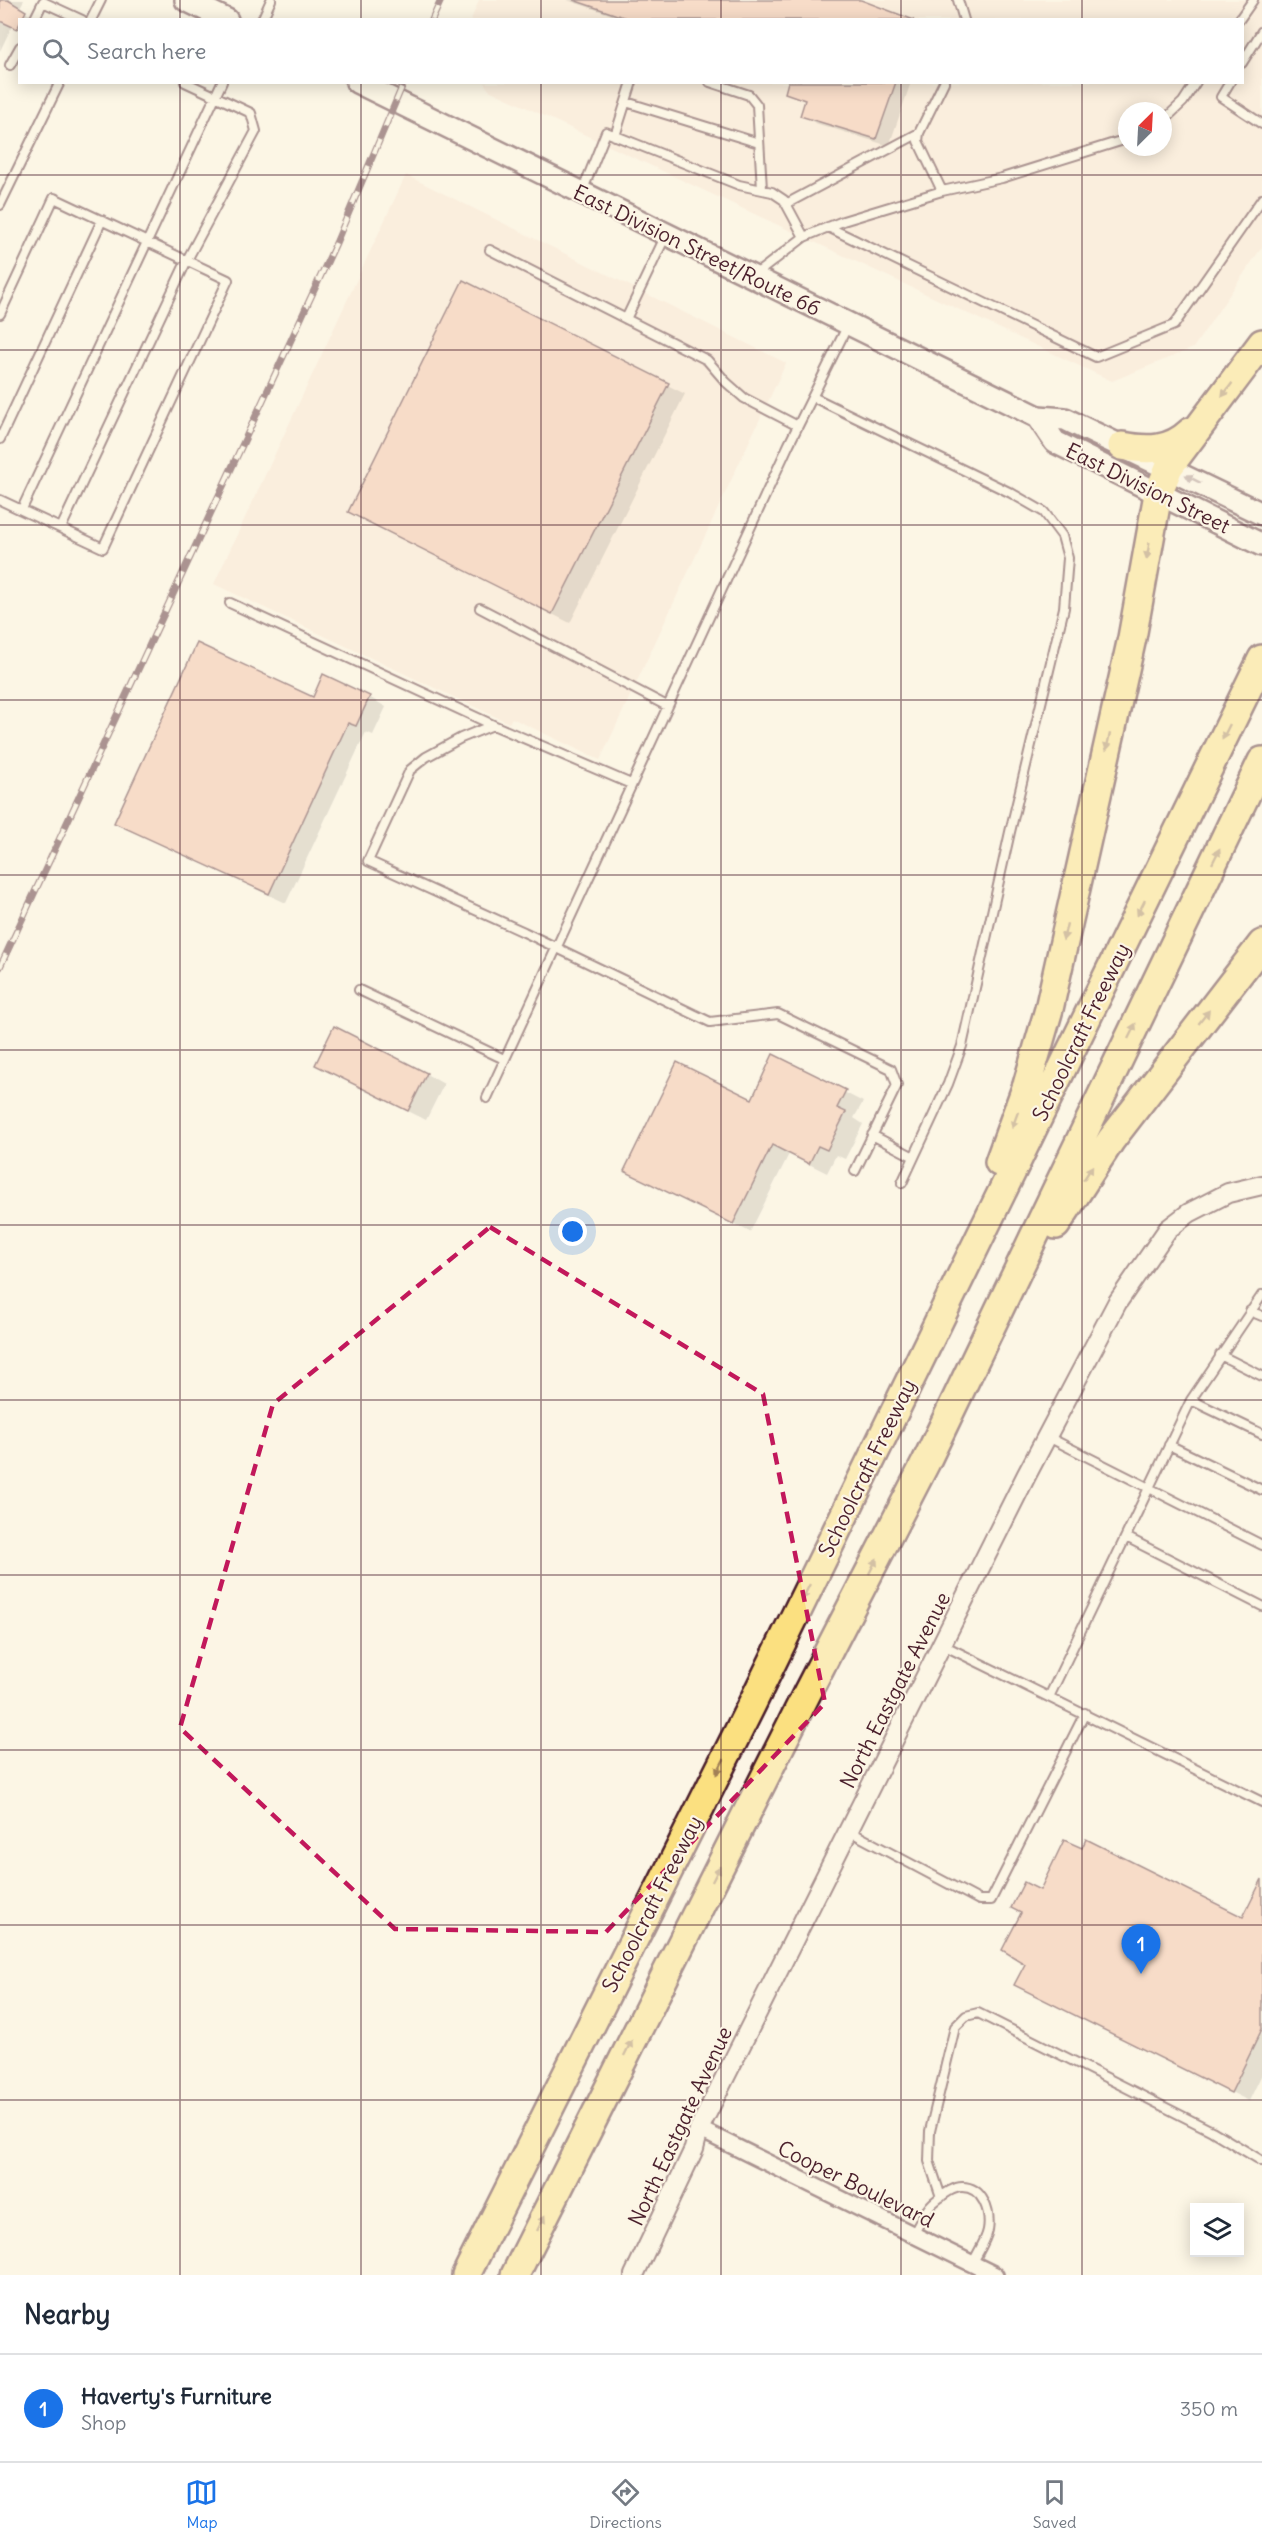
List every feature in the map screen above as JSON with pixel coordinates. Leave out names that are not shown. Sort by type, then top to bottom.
[{"type":"highway","points":[[880,1443],[1000,1159],[1036,1056],[1132,638],[1158,494],[1169,467],[1262,343]]},
{"type":"highway","points":[[1122,446],[1155,450],[1168,446],[1183,439],[1206,417]]},
{"type":"highway","name":"Schoolcraft Freeway","points":[[466,2275],[752,1704],[1262,658]]},
{"type":"highway","name":"Schoolcraft Freeway","points":[[515,2275],[807,1693],[926,1462],[1262,761]]},
{"type":"highway","points":[[926,1462],[1076,1192],[1136,1106],[1262,944]]},
{"type":"main road","points":[[186,0],[223,18]]},
{"type":"main road","name":"East Division Street/Route 66","points":[[361,84],[1038,417]]},
{"type":"main road","name":"East Division Street","points":[[1038,417],[1065,419],[1169,467],[1253,510]]},
{"type":"main road","name":"East Division Street","points":[[1038,417],[1055,442],[1262,544]]},
{"type":"street","name":"North Eastgate Avenue","points":[[634,2275],[694,2150],[699,2130],[1047,1437],[1117,1303],[1168,1229],[1189,1213],[1228,1193],[1262,1185]]},
{"type":"street","name":"Cooper Boulevard","points":[[699,2130],[913,2235],[970,2270],[995,2275]]},
{"type":"lane","points":[[92,18],[100,0]]},
{"type":"lane","points":[[263,18],[271,0]]},
{"type":"lane","points":[[957,0],[963,18]]},
{"type":"lane","points":[[1240,18],[1253,0]]},
{"type":"lane","points":[[35,18],[43,2],[78,18]]},
{"type":"lane","points":[[1244,60],[1262,31]]},
{"type":"lane","points":[[10,65],[18,51]]},
{"type":"lane","points":[[0,205],[59,84]]},
{"type":"lane","points":[[61,528],[187,260],[256,131],[251,114],[189,84]]},
{"type":"lane","points":[[22,510],[221,84]]},
{"type":"lane","points":[[615,136],[631,84]]},
{"type":"lane","points":[[716,84],[749,95],[757,105],[762,189]]},
{"type":"lane","points":[[942,191],[918,141],[919,134],[943,84]]},
{"type":"lane","points":[[1172,112],[1196,84]]},
{"type":"lane","points":[[1229,84],[1221,97],[1262,124]]},
{"type":"lane","points":[[626,102],[759,143]]},
{"type":"lane","points":[[581,193],[606,132],[739,186],[762,189],[784,200],[804,237]]},
{"type":"lane","points":[[786,204],[919,134]]},
{"type":"lane","points":[[752,277],[804,237],[828,227],[942,191],[1002,178],[1118,142]]},
{"type":"lane","points":[[0,314],[54,198],[228,279],[103,548],[0,500]]},
{"type":"lane","points":[[828,227],[1096,357],[1174,325],[1262,199]]},
{"type":"lane","points":[[0,439],[102,220]]},
{"type":"lane","points":[[626,319],[666,235]]},
{"type":"lane","points":[[490,250],[707,360],[744,398],[798,426]]},
{"type":"lane","points":[[487,1098],[798,426],[849,324]]},
{"type":"lane","points":[[813,396],[1011,493],[1044,512],[1062,536],[1068,558],[1064,608],[962,1046],[948,1084],[902,1183]]},
{"type":"lane","points":[[230,603],[493,725],[631,784]]},
{"type":"lane","points":[[480,608],[668,706]]},
{"type":"lane","points":[[493,725],[461,738],[426,757],[410,770],[368,861],[710,1022],[778,1014],[891,1069],[897,1085],[855,1171]]},
{"type":"lane","points":[[359,990],[504,1059]]},
{"type":"lane","points":[[873,1135],[914,1157]]},
{"type":"lane","points":[[1050,1695],[1191,1400],[1262,1295]]},
{"type":"lane","points":[[1250,1311],[1262,1317]]},
{"type":"lane","points":[[1220,1355],[1262,1376]]},
{"type":"lane","points":[[1191,1400],[1262,1434]]},
{"type":"lane","points":[[1047,1437],[1262,1545]]},
{"type":"lane","points":[[1169,1445],[1262,1490]]},
{"type":"lane","points":[[1126,1537],[1262,1606]]},
{"type":"lane","points":[[943,1645],[1050,1695],[1262,1802]]},
{"type":"lane","points":[[849,1831],[979,1900],[991,1900],[1085,1713]]},
{"type":"lane","points":[[941,2197],[929,2161],[930,2131],[955,2027],[966,2016],[978,2013],[1212,2131],[1262,2161]]},
{"type":"lane","points":[[913,2235],[930,2205],[961,2187],[972,2190],[984,2199],[988,2212],[988,2230],[970,2270]]},
{"type":"highlighted area","points":[[490,1227],[763,1394],[825,1703],[606,1932],[395,1929],[180,1728],[273,1404]]},
{"type":"shaded area","points":[[479,0],[1262,0],[1262,247],[1193,348],[1112,381],[489,90],[485,84],[1244,84],[1244,18],[472,18]]},
{"type":"shaded area","points":[[406,175],[786,363],[600,760],[512,718],[509,723],[214,584]]},
{"type":"building","points":[[0,0],[8,0],[26,11],[22,18],[18,18],[17,29],[0,21]]},
{"type":"building","points":[[573,0],[861,0],[909,18],[626,18]]},
{"type":"building","points":[[787,84],[895,84],[876,139],[800,116],[805,100],[785,93]]},
{"type":"building","points":[[463,280],[669,383],[552,614],[348,512]]},
{"type":"building","points":[[197,643],[313,697],[323,674],[370,696],[356,726],[348,723],[269,894],[114,823]]},
{"type":"building","points":[[334,1026],[427,1073],[408,1111],[315,1065]]},
{"type":"building","points":[[773,1054],[846,1090],[837,1108],[846,1112],[827,1150],[818,1146],[809,1164],[772,1145],[733,1224],[624,1171],[677,1062],[752,1099]]},
{"type":"building","points":[[1086,1839],[1243,1917],[1262,1879],[1262,2029],[1231,2093],[1014,1985],[1025,1964],[1002,1950],[1021,1913],[1011,1908],[1024,1882],[1040,1890],[1064,1840],[1082,1848]]},
{"type":"railway","points":[[433,18],[441,0]]},
{"type":"railway","points":[[0,967],[336,243],[403,84]]},
{"type":"place","name":"Haverty's Furniture","points":[[1141,1974]]}]
